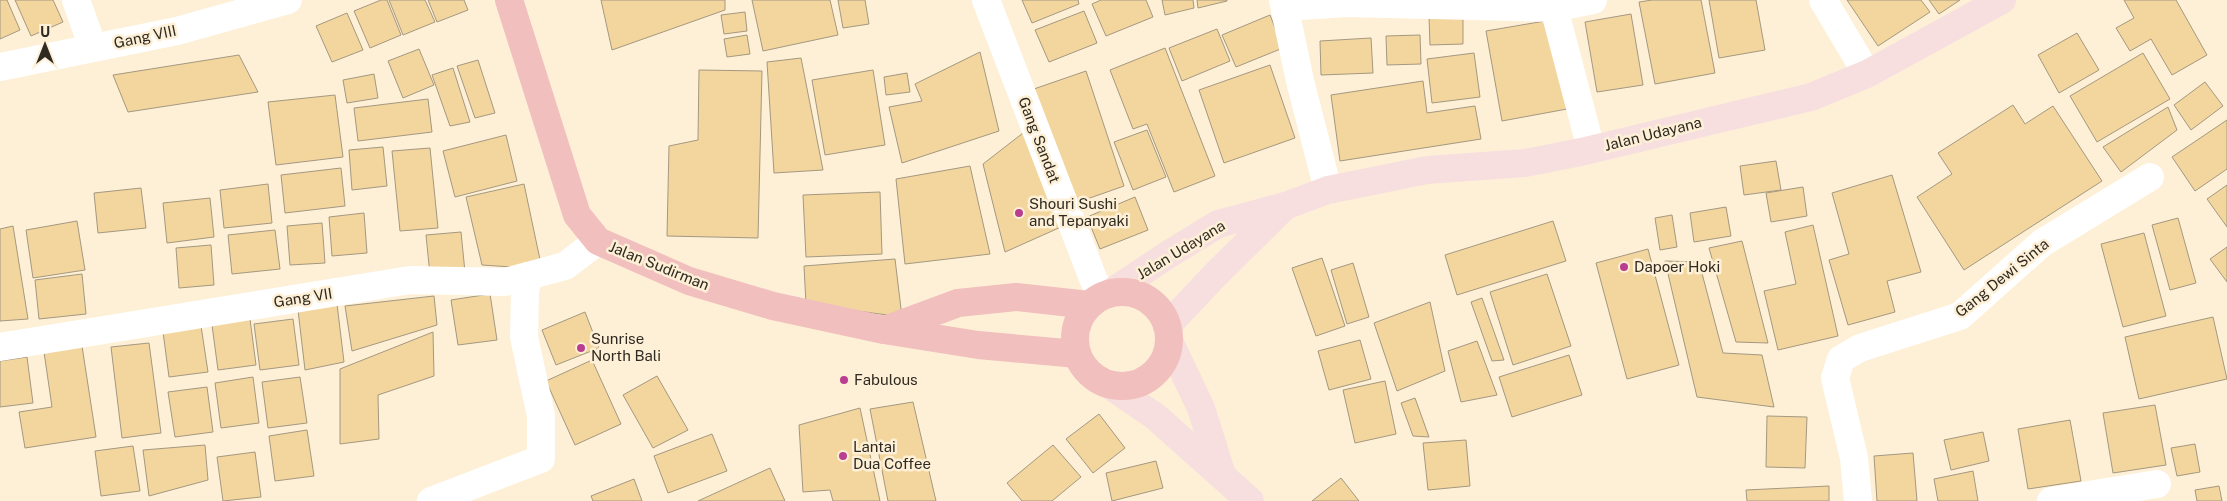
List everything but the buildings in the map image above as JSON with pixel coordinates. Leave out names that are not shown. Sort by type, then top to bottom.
[{"type":"main road","name":"Jalan Sudirman","points":[[509,0],[577,215],[598,241],[689,281],[773,306],[884,330],[978,345],[1077,354]]},
{"type":"main road","points":[[884,330],[958,303],[1016,297],[1131,294],[1151,302],[1161,313],[1168,334],[1166,355],[1160,367],[1149,377],[1136,384],[1122,386],[1108,384],[1095,377],[1084,366],[1077,354],[1075,336],[1079,319],[1098,295]]},
{"type":"street","points":[[76,0],[93,48]]},
{"type":"street","name":"Gang VIII","points":[[0,67],[178,31],[288,0]]},
{"type":"street","name":"Gang Sandat","points":[[986,0],[994,27],[1098,295]]},
{"type":"street","points":[[1328,190],[1300,81],[1284,4],[1347,3],[1554,8],[1593,0]]},
{"type":"street","points":[[1823,0],[1867,74]]},
{"type":"street","name":"Jalan Udayana","points":[[1098,295],[1218,224],[1285,206],[1328,190],[1427,170],[1525,162],[1591,149],[1811,97],[1867,74],[2002,0]]},
{"type":"street","points":[[1554,8],[1591,149]]},
{"type":"street","name":"Gang Dewi Sinta","points":[[1858,501],[1854,458],[1835,378],[1841,359],[1860,348],[1960,316],[2042,242],[2150,177]]},
{"type":"street","name":"Jalan Udayana","points":[[1168,334],[1204,285],[1285,206]]},
{"type":"street","name":"Gang VII","points":[[0,347],[410,280],[505,282],[565,266],[598,241]]},
{"type":"street","points":[[431,501],[541,459],[541,416],[524,337],[525,292],[528,276]]},
{"type":"street","points":[[1168,334],[1201,408],[1222,476]]},
{"type":"street","points":[[1108,384],[1156,418],[1250,501]]},
{"type":"street","points":[[2051,501],[2157,484]]},
{"type":"place","name":"Shouri Sushi and Tepanyaki","points":[[1019,213]]},
{"type":"place","name":"Dapoer Hoki","points":[[1624,267]]},
{"type":"place","name":"Sunrise North Bali","points":[[581,348]]},
{"type":"place","name":"Fabulous","points":[[844,380]]},
{"type":"place","name":"Lantai Dua Coffee","points":[[843,456]]}]
